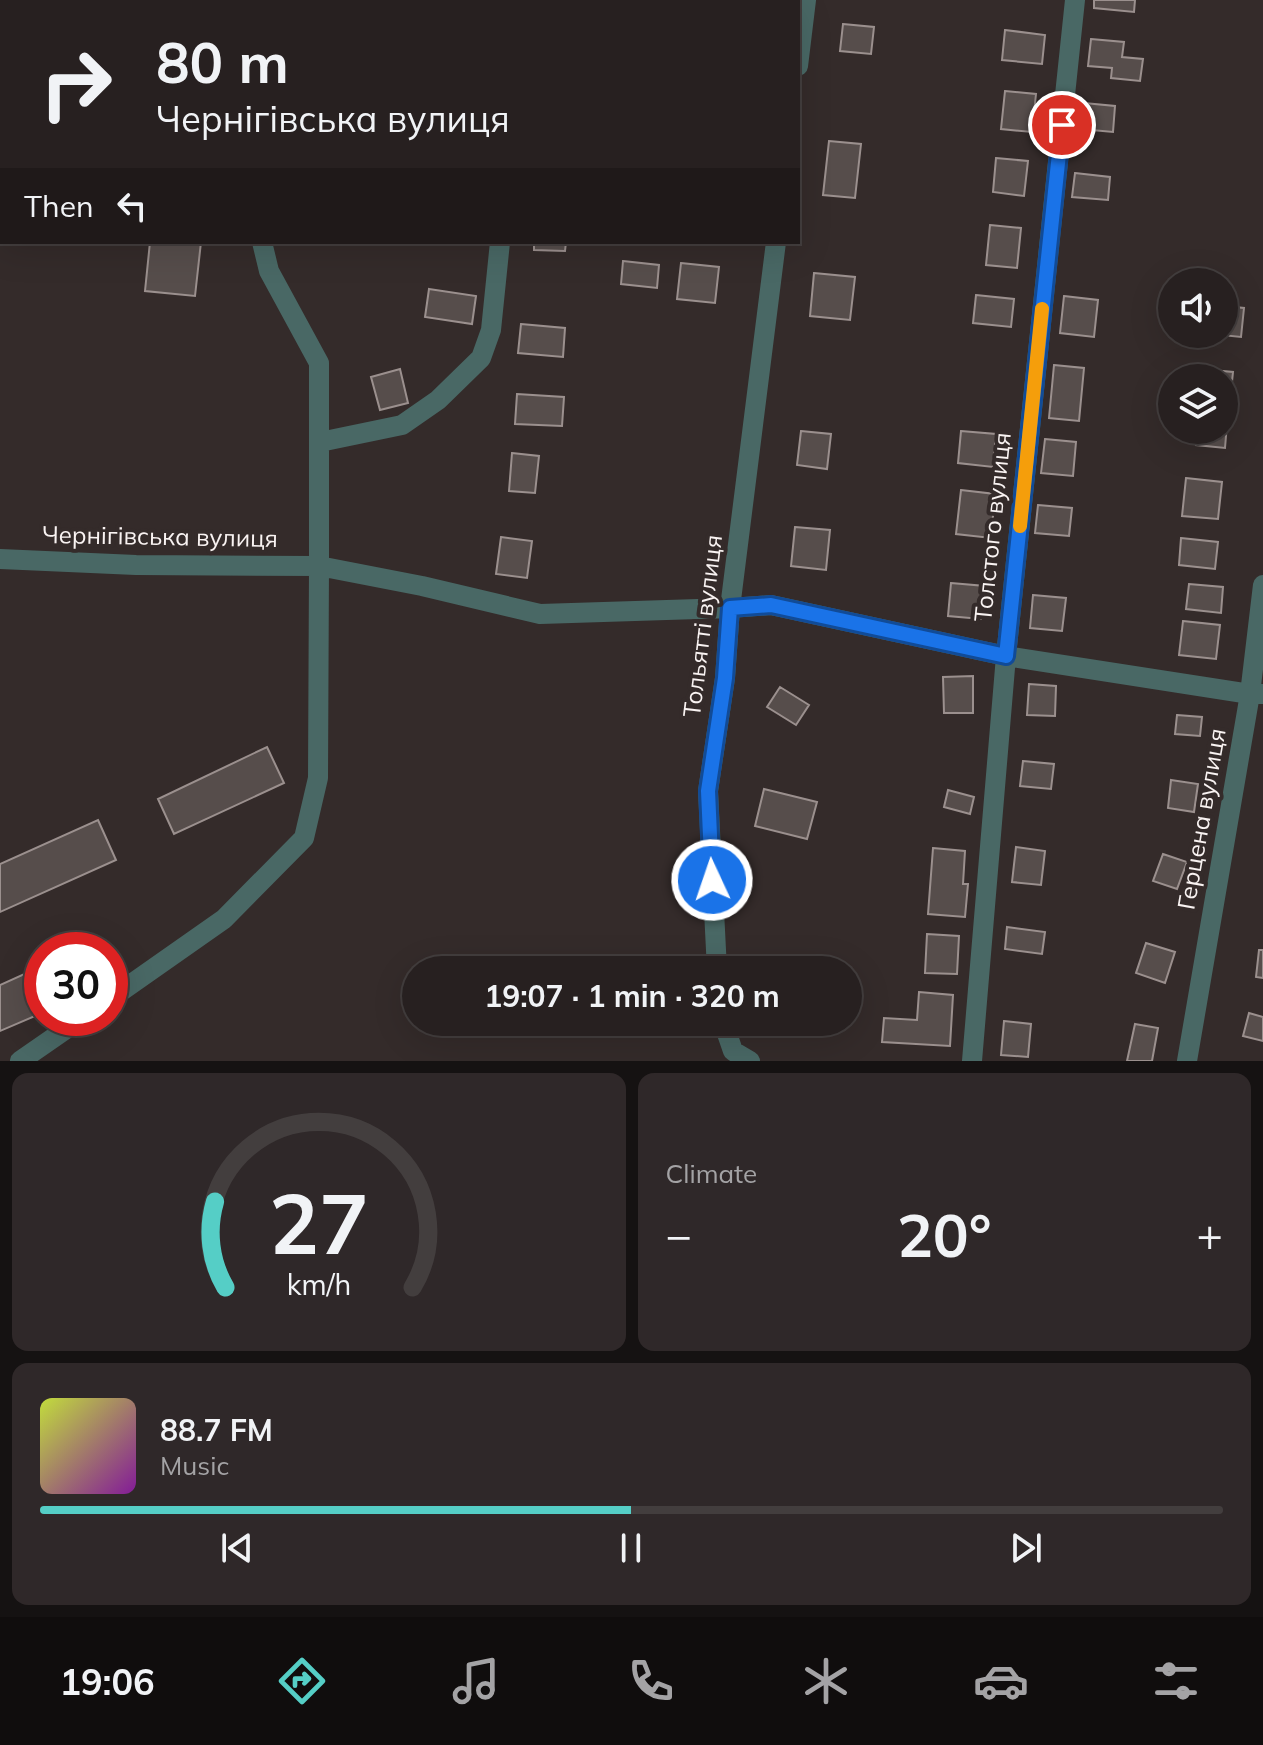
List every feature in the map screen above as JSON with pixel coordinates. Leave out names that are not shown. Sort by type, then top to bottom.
[{"type":"street","points":[[800,50],[806,0]]},
{"type":"street","name":"Толстого вулиця","points":[[972,1061],[1006,656],[1075,0]]},
{"type":"street","points":[[128,986],[224,919],[304,838],[318,778],[319,363],[269,271],[262,244]]},
{"type":"street","points":[[320,442],[402,425],[438,400],[481,358],[491,330],[500,244]]},
{"type":"street","name":"Тольятті вулиця","points":[[716,956],[708,791],[725,678],[730,608],[776,244]]},
{"type":"street","name":"Чернігівська вулиця","points":[[0,559],[136,565],[319,566],[540,614],[771,605],[1006,656],[1256,694]]},
{"type":"street","name":"Герцена вулиця","points":[[1187,1061],[1256,694],[1263,585]]},
{"type":"street","points":[[20,1061],[56,1036]]},
{"type":"street","points":[[730,1036],[741,1056]]},
{"type":"building","points":[[1094,0],[1135,0],[1134,12],[1094,8]]},
{"type":"building","points":[[843,24],[874,27],[871,54],[840,51]]},
{"type":"building","points":[[1005,30],[1045,35],[1042,64],[1002,60]]},
{"type":"building","points":[[1091,39],[1124,42],[1122,57],[1143,59],[1140,81],[1111,78],[1112,68],[1088,66]]},
{"type":"building","points":[[1005,91],[1036,94],[1032,132],[1001,129]]},
{"type":"building","points":[[1084,103],[1115,106],[1113,132],[1081,129]]},
{"type":"building","points":[[829,141],[861,144],[855,198],[823,195]]},
{"type":"building","points":[[996,158],[1028,161],[1024,196],[993,192]]},
{"type":"building","points":[[1075,173],[1110,177],[1108,200],[1072,197]]},
{"type":"building","points":[[990,225],[1021,228],[1017,268],[986,265]]},
{"type":"building","points":[[150,244],[201,244],[195,296],[145,291]]},
{"type":"building","points":[[534,244],[566,244],[565,251],[534,250]]},
{"type":"building","points":[[623,261],[659,265],[657,288],[621,284]]},
{"type":"building","points":[[681,263],[719,267],[715,303],[677,299]]},
{"type":"building","points":[[814,273],[855,277],[850,320],[810,316]]},
{"type":"building","points":[[429,289],[476,296],[472,324],[425,317]]},
{"type":"building","points":[[976,295],[1014,299],[1011,327],[973,323]]},
{"type":"building","points":[[1064,296],[1098,300],[1094,337],[1060,333]]},
{"type":"building","points":[[1238,307],[1244,308],[1241,337],[1238,337]]},
{"type":"building","points":[[521,324],[565,328],[563,357],[518,353]]},
{"type":"building","points":[[1054,365],[1084,368],[1079,421],[1049,418]]},
{"type":"building","points":[[400,369],[408,403],[380,410],[371,377]]},
{"type":"building","points":[[517,394],[564,397],[562,426],[515,424]]},
{"type":"building","points":[[801,431],[831,434],[827,469],[797,465]]},
{"type":"building","points":[[961,431],[996,434],[993,467],[958,463]]},
{"type":"building","points":[[1045,439],[1076,442],[1073,476],[1041,473]]},
{"type":"building","points":[[1196,444],[1225,444],[1225,448]]},
{"type":"building","points":[[512,453],[539,456],[535,493],[509,491]]},
{"type":"building","points":[[1186,478],[1222,482],[1218,519],[1182,516]]},
{"type":"building","points":[[961,490],[995,494],[991,538],[956,534]]},
{"type":"building","points":[[1038,505],[1072,508],[1069,536],[1035,533]]},
{"type":"building","points":[[795,527],[830,530],[826,570],[791,566]]},
{"type":"building","points":[[501,537],[532,541],[527,578],[496,574]]},
{"type":"building","points":[[1181,538],[1218,542],[1215,569],[1179,565]]},
{"type":"building","points":[[951,583],[985,586],[981,619],[948,616]]},
{"type":"building","points":[[1189,584],[1223,587],[1221,613],[1186,609]]},
{"type":"building","points":[[1033,595],[1066,598],[1062,631],[1030,628]]},
{"type":"building","points":[[1183,621],[1220,625],[1216,659],[1179,655]]},
{"type":"building","points":[[973,676],[973,713],[944,713],[943,677]]},
{"type":"building","points":[[1029,684],[1056,686],[1055,716],[1027,715]]},
{"type":"building","points":[[780,687],[809,705],[796,725],[767,707]]},
{"type":"building","points":[[1177,715],[1202,717],[1200,736],[1175,734]]},
{"type":"building","points":[[267,747],[284,783],[174,834],[158,799]]},
{"type":"building","points":[[1023,761],[1054,764],[1051,789],[1020,786]]},
{"type":"building","points":[[1171,780],[1198,784],[1194,812],[1168,808]]},
{"type":"building","points":[[764,789],[817,802],[807,839],[755,826]]},
{"type":"building","points":[[948,790],[974,797],[970,814],[944,807]]},
{"type":"building","points":[[98,820],[116,860],[0,912],[0,864]]},
{"type":"building","points":[[1016,847],[1045,851],[1041,885],[1012,882]]},
{"type":"building","points":[[933,848],[965,851],[963,884],[968,884],[965,917],[928,914]]},
{"type":"building","points":[[1163,854],[1187,862],[1177,889],[1153,881]]},
{"type":"building","points":[[1007,927],[1045,932],[1042,954],[1005,949]]},
{"type":"building","points":[[927,934],[959,936],[957,974],[925,973]]},
{"type":"building","points":[[1146,943],[1175,952],[1165,983],[1136,973]]},
{"type":"building","points":[[1259,950],[1263,950],[1263,978],[1256,977]]},
{"type":"building","points":[[24,974],[24,1021],[0,1031],[0,985]]},
{"type":"building","points":[[919,992],[953,995],[950,1046],[882,1042],[884,1018],[917,1020]]},
{"type":"building","points":[[1249,1013],[1263,1017],[1263,1041],[1243,1036]]},
{"type":"building","points":[[1004,1021],[1031,1024],[1028,1057],[1001,1055]]},
{"type":"building","points":[[1135,1024],[1158,1028],[1152,1061],[1127,1061]]},
{"type":"slow traffic","points":[[1020,526],[1042,309]]},
{"type":"route","points":[[712,880],[708,791],[725,678],[730,608],[771,605],[1006,656],[1062,125]]}]
